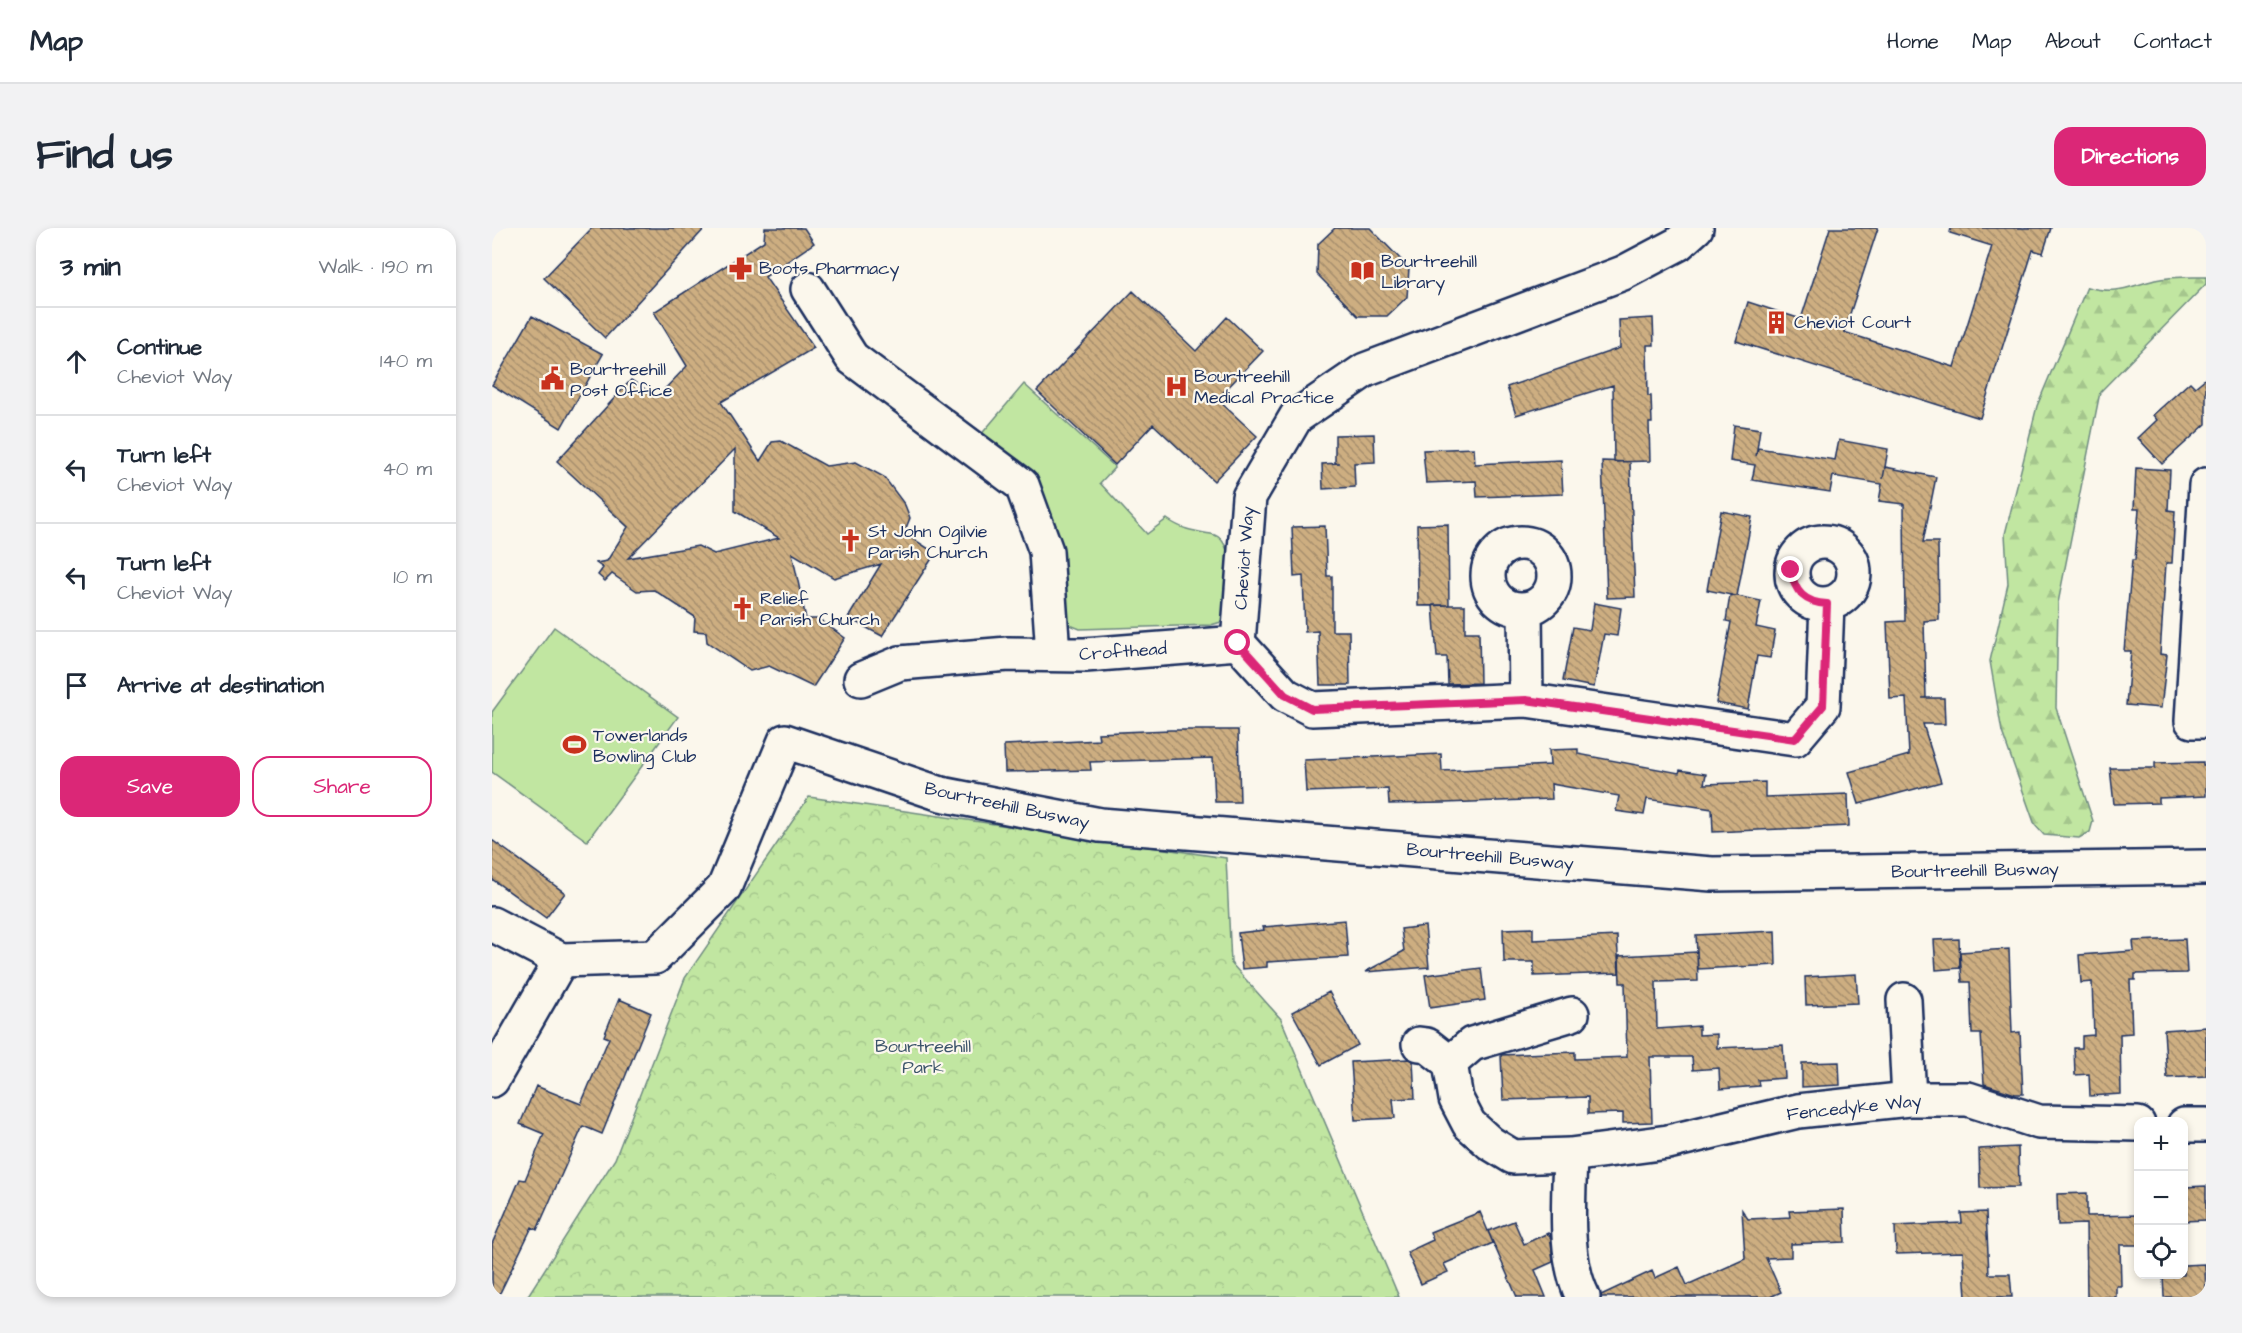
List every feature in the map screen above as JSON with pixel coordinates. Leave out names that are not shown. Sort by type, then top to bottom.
[{"type":"street","name":"Cheviot Way","points":[[1238,643],[1249,497],[1296,417],[1365,369],[1623,273],[1678,244],[1696,228]]},
{"type":"street","points":[[808,289],[852,358],[1022,485],[1046,551],[1053,654]]},
{"type":"street","points":[[2206,485],[2203,581],[2192,721],[2206,721]]},
{"type":"street","points":[[1238,643],[1285,695],[1312,709],[1526,700],[1795,739],[1823,706],[1827,604]]},
{"type":"street","points":[[1525,609],[1526,700]]},
{"type":"street","name":"Crofthead","points":[[861,679],[900,663],[1008,654],[1085,656],[1238,643]]},
{"type":"street","name":"Bourtreehill Busway","points":[[561,960],[655,957],[724,888],[785,741],[941,794],[1100,825],[1712,874],[2206,867]]},
{"type":"street","points":[[492,924],[561,960],[492,1080]]},
{"type":"street","points":[[1904,1000],[1909,1099]]},
{"type":"street","points":[[1419,1044],[1461,1053],[1572,1014]]},
{"type":"street","name":"Fencedyke Way","points":[[1461,1053],[1456,1099],[1469,1124],[1490,1143],[1513,1157],[1570,1155],[1668,1142],[1798,1111],[1909,1099],[1968,1099],[2039,1122],[2134,1124]]},
{"type":"street","points":[[2188,1125],[2206,1125]]},
{"type":"street","points":[[1570,1155],[1569,1224],[1577,1285],[1583,1297]]},
{"type":"green space","points":[[2206,277],[2206,284],[2100,392],[2058,603],[2056,708],[2093,821],[2090,832],[2079,838],[2044,835],[2035,825],[2002,732],[1990,661],[2008,584],[2005,534],[2037,406],[2087,287],[2114,290],[2161,279]]},
{"type":"green space","points":[[1024,384],[1115,467],[1100,483],[1147,534],[1167,519],[1183,528],[1220,538],[1225,546],[1229,569],[1226,615],[1221,622],[1211,625],[1080,629],[1065,623],[1060,558],[1049,512],[1042,497],[979,437]]},
{"type":"green space","name":"Towerlands Bowling Club","points":[[554,627],[678,717],[587,841],[492,772],[492,712]]},
{"type":"green space","name":"Bourtreehill Park","points":[[809,797],[1226,858],[1231,963],[1281,1019],[1399,1297],[527,1297],[615,1159],[685,978]]},
{"type":"building","points":[[592,228],[705,228],[605,338],[544,278]]},
{"type":"building","points":[[765,228],[804,228],[814,243],[765,277],[814,348],[721,402],[760,461],[772,442],[781,441],[826,466],[856,462],[884,477],[905,505],[910,518],[904,533],[929,549],[931,560],[882,636],[848,618],[881,564],[834,578],[792,553],[806,619],[819,619],[845,638],[813,687],[769,666],[750,671],[707,642],[706,632],[694,631],[695,617],[654,590],[637,591],[612,574],[605,581],[598,575],[603,568],[596,563],[607,561],[628,527],[557,461],[631,380],[657,397],[687,366],[654,312],[764,241]],"holes":[[[735,449],[735,511],[779,538],[714,554],[698,546],[628,558]]]},
{"type":"building","name":"Bourtreehill Library","points":[[1335,228],[1370,228],[1409,268],[1407,297],[1387,316],[1358,316],[1317,274],[1318,244]]},
{"type":"building","name":"Cheviot Court","points":[[1830,228],[1878,228],[1844,332],[1954,367],[1992,246],[1950,233],[1951,228],[2051,228],[2043,253],[2033,250],[1980,418],[1736,341],[1748,302],[1801,319]]},
{"type":"building","name":"Bourtreehill Medical Practice","points":[[1133,291],[1196,351],[1227,317],[1263,351],[1217,399],[1257,436],[1214,481],[1153,424],[1115,465],[1037,391]]},
{"type":"building","points":[[532,316],[603,354],[561,428],[492,385]]},
{"type":"building","points":[[1653,318],[1654,345],[1647,345],[1648,396],[1651,396],[1652,423],[1649,423],[1650,461],[1614,462],[1613,385],[1516,415],[1507,387],[1620,348],[1619,320]]},
{"type":"building","points":[[2206,378],[2206,424],[2162,464],[2138,438],[2157,420],[2153,415],[2190,382],[2195,387]]},
{"type":"building","points":[[1734,425],[1760,429],[1756,456],[1758,448],[1835,460],[1839,440],[1888,449],[1885,467],[1936,477],[1923,542],[1938,542],[1939,620],[1924,621],[1926,698],[1944,698],[1945,724],[1923,724],[1941,782],[1859,804],[1849,772],[1909,755],[1906,698],[1890,699],[1887,622],[1905,621],[1904,504],[1879,501],[1882,484],[1833,476],[1830,492],[1752,480],[1755,465],[1730,461]]},
{"type":"building","points":[[1374,434],[1375,462],[1354,463],[1355,487],[1323,489],[1322,464],[1340,463],[1335,463],[1335,435]]},
{"type":"building","points":[[1474,448],[1475,464],[1561,460],[1563,494],[1477,497],[1476,481],[1426,483],[1423,450]]},
{"type":"building","points":[[1602,461],[1630,462],[1635,597],[1607,598]]},
{"type":"building","points":[[2136,468],[2170,470],[2168,510],[2175,511],[2172,563],[2166,563],[2160,654],[2167,655],[2161,708],[2126,705],[2131,651],[2124,651],[2139,509],[2134,509]]},
{"type":"building","points":[[1721,511],[1752,517],[1737,596],[1761,601],[1756,627],[1775,631],[1770,658],[1757,656],[1748,709],[1716,703],[1731,622],[1726,621],[1730,595],[1736,596],[1707,590]]},
{"type":"building","points":[[1448,524],[1449,605],[1418,606],[1417,525]]},
{"type":"building","points":[[1325,526],[1327,576],[1332,576],[1332,631],[1349,631],[1350,685],[1320,685],[1318,631],[1305,632],[1303,576],[1294,577],[1292,527]]},
{"type":"building","points":[[1594,603],[1621,608],[1617,636],[1604,634],[1594,687],[1563,681],[1573,627],[1590,630]]},
{"type":"building","points":[[1433,605],[1465,605],[1465,632],[1479,632],[1480,683],[1448,684],[1447,657],[1437,657]]},
{"type":"building","points":[[1238,730],[1240,802],[1215,802],[1213,758],[1090,762],[1091,770],[1005,772],[1004,745],[1099,740],[1098,733]]},
{"type":"building","points":[[1578,749],[1578,754],[1679,773],[1680,770],[1706,774],[1704,784],[1765,782],[1765,797],[1848,794],[1849,826],[1713,832],[1712,809],[1647,799],[1644,815],[1616,811],[1619,796],[1551,784],[1552,799],[1444,803],[1389,804],[1388,789],[1306,792],[1304,760],[1441,754],[1442,771],[1550,765],[1549,750]]},
{"type":"building","points":[[2203,762],[2203,765],[2206,765],[2206,796],[2159,798],[2159,803],[2114,804],[2110,768],[2155,768],[2155,763]]},
{"type":"building","points":[[492,840],[565,893],[546,918],[492,879]]},
{"type":"building","points":[[1345,920],[1348,957],[1267,962],[1267,967],[1242,969],[1238,933],[1264,930],[1263,927]]},
{"type":"building","points":[[1425,926],[1429,967],[1365,972],[1404,951],[1401,929]]},
{"type":"building","points":[[1533,928],[1533,940],[1617,936],[1619,973],[1534,976],[1534,962],[1504,962],[1503,929]]},
{"type":"building","points":[[1775,931],[1776,965],[1698,969],[1696,935]]},
{"type":"building","points":[[1959,939],[1960,968],[1936,970],[1934,940]]},
{"type":"building","points":[[2185,939],[2187,973],[2135,974],[2135,980],[2130,980],[2132,1033],[2120,1034],[2121,1094],[2090,1096],[2089,1074],[2075,1075],[2074,1048],[2082,1048],[2082,1036],[2094,1035],[2092,982],[2081,983],[2079,955],[2134,951],[2133,941]]},
{"type":"building","points":[[2009,949],[2012,1033],[2020,1032],[2023,1094],[2015,1094],[1984,1084],[1981,1034],[1972,1034],[1970,982],[1962,982],[1960,952]]},
{"type":"building","points":[[1697,952],[1698,981],[1656,982],[1657,1029],[1699,1026],[1699,1035],[1717,1034],[1717,1048],[1783,1045],[1785,1078],[1758,1080],[1759,1086],[1720,1089],[1719,1068],[1693,1070],[1692,1057],[1650,1057],[1652,1122],[1623,1123],[1623,1113],[1588,1114],[1588,1097],[1503,1100],[1501,1055],[1575,1052],[1575,1059],[1627,1057],[1625,983],[1620,983],[1619,956]]},
{"type":"building","points":[[1481,968],[1485,1000],[1430,1008],[1425,975]]},
{"type":"building","points":[[1856,974],[1858,1003],[1806,1005],[1805,977]]},
{"type":"building","points":[[1329,992],[1358,1045],[1321,1065],[1292,1012]]},
{"type":"building","points":[[619,999],[651,1013],[602,1134],[583,1126],[537,1230],[532,1227],[498,1297],[492,1297],[492,1244],[520,1179],[525,1180],[544,1134],[520,1124],[536,1086],[581,1104],[609,1038],[604,1036]]},
{"type":"building","points":[[2206,1027],[2206,1076],[2167,1078],[2164,1030]]},
{"type":"building","points":[[1409,1059],[1413,1061],[1415,1098],[1393,1099],[1395,1118],[1355,1120],[1351,1062]]},
{"type":"building","points":[[1839,1062],[1840,1085],[1802,1087],[1802,1063]]},
{"type":"building","points":[[2018,1147],[2019,1187],[1980,1188],[1979,1149]]},
{"type":"building","points":[[2206,1186],[2206,1220],[2188,1221],[2188,1187]]},
{"type":"building","points":[[2087,1193],[2087,1216],[2134,1215],[2134,1245],[2120,1245],[2121,1286],[2116,1286],[2116,1297],[2087,1297],[2086,1224],[2058,1225],[2057,1194]]},
{"type":"building","points":[[1844,1209],[1845,1242],[1791,1244],[1791,1257],[1766,1258],[1781,1292],[1770,1297],[1601,1297],[1652,1271],[1655,1278],[1679,1267],[1687,1285],[1745,1259],[1742,1210],[1748,1219],[1790,1217],[1789,1211]]},
{"type":"building","points":[[1480,1212],[1493,1243],[1444,1264],[1448,1272],[1421,1284],[1407,1252],[1433,1240],[1430,1232]]},
{"type":"building","points":[[1986,1212],[1989,1274],[2010,1274],[2012,1297],[1966,1297],[1963,1252],[1896,1254],[1895,1226],[1962,1223],[1961,1213]]},
{"type":"building","points":[[1514,1221],[1524,1244],[1548,1233],[1551,1239],[1553,1262],[1535,1270],[1546,1297],[1517,1297],[1488,1231]]},
{"type":"building","points":[[2205,1264],[2206,1297],[2164,1297],[2163,1279],[2188,1279],[2188,1265]]},
{"type":"place","name":"Boots Pharmacy","points":[[741,268]]},
{"type":"place","name":"Bourtreehill Library","points":[[1363,271]]},
{"type":"place","name":"Cheviot Court","points":[[1776,322]]},
{"type":"place","name":"Bourtreehill Post Office","points":[[552,379]]},
{"type":"place","name":"Bourtreehill Medical Practice","points":[[1176,386]]},
{"type":"place","name":"St John Ogilvie Parish Church","points":[[850,541]]},
{"type":"place","name":"Relief Parish Church","points":[[742,608]]},
{"type":"place","name":"Towerlands Bowling Club","points":[[575,745]]},
{"type":"route","points":[[1238,643],[1285,695],[1312,709],[1526,700],[1795,739],[1823,706],[1827,604],[1816,604],[1806,600],[1793,584],[1791,570]]}]
